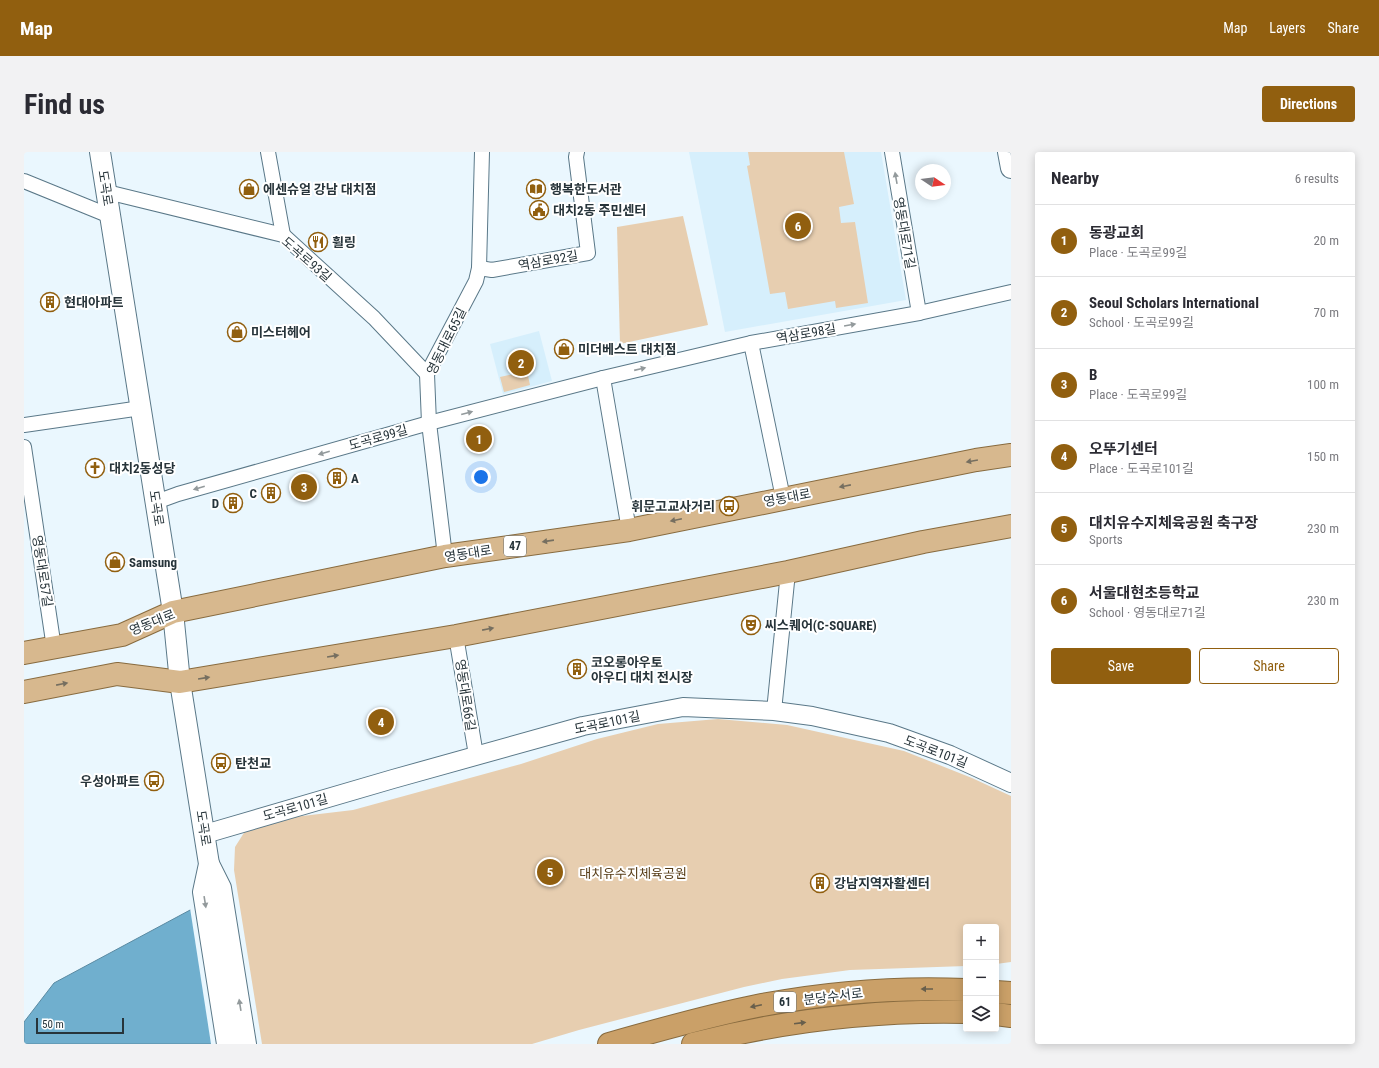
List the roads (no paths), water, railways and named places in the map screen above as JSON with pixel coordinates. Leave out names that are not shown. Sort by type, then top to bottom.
[{"type":"highway","name":"분당수서로","points":[[609,1044],[650,1032],[757,1006],[874,991],[910,989],[963,990]]},
{"type":"highway","points":[[999,992],[1011,993]]},
{"type":"highway","name":"분당수서로","points":[[693,1044],[782,1025],[864,1015],[963,1012]]},
{"type":"highway","points":[[999,1014],[1011,1016]]},
{"type":"main road","name":"도곡로","points":[[100,152],[173,612],[180,682],[205,834],[209,864],[203,892],[227,1044]]},
{"type":"main road","points":[[1008,152],[1011,168]]},
{"type":"main road","name":"영동대로","points":[[24,653],[122,635],[173,612],[445,556],[629,530],[783,498],[1011,454]]},
{"type":"main road","points":[[24,692],[117,674],[180,682],[456,636],[788,572],[923,542],[1011,526]]},
{"type":"main road","name":"도곡로","points":[[209,864],[222,888],[246,1044]]},
{"type":"street","points":[[268,152],[283,235]]},
{"type":"street","name":"영동대로65길","points":[[445,556],[429,423],[427,374],[476,282],[479,268],[482,152]]},
{"type":"street","name":"역삼로92길","points":[[479,268],[492,270],[588,252],[577,164],[577,152]]},
{"type":"street","name":"영동대로71길","points":[[892,152],[919,313]]},
{"type":"street","points":[[24,181],[110,216]]},
{"type":"street","name":"도곡로93길","points":[[107,192],[283,235],[374,318],[427,374]]},
{"type":"street","name":"역삼로98길","points":[[602,378],[751,343],[919,313],[1011,292]]},
{"type":"street","points":[[751,343],[783,498]]},
{"type":"street","points":[[602,378],[629,530]]},
{"type":"street","name":"도곡로99길","points":[[156,502],[196,489],[429,423],[602,378]]},
{"type":"street","points":[[24,425],[141,408]]},
{"type":"street","name":"영동대로57길","points":[[24,447],[54,648]]},
{"type":"street","points":[[774,711],[788,572]]},
{"type":"street","name":"영동대로66길","points":[[456,636],[476,755]]},
{"type":"street","name":"도곡로101길","points":[[205,834],[476,755],[583,726],[683,707],[774,711],[812,716],[889,733],[950,755],[1011,783]]},
{"type":"water","points":[[192,909],[212,1044],[24,1044],[24,1022],[54,983]]},
{"type":"place","name":"에센슈얼 강남 대치점","points":[[249,189]]},
{"type":"place","name":"행복한도서관","points":[[536,189]]},
{"type":"place","name":"대치2동 주민센터","points":[[539,210]]},
{"type":"place","name":"서울대현초등학교","points":[[798,226]]},
{"type":"place","name":"휠링","points":[[318,242]]},
{"type":"place","name":"현대아파트","points":[[50,302]]},
{"type":"place","name":"미스터헤어","points":[[237,332]]},
{"type":"place","name":"미더베스트 대치점","points":[[564,349]]},
{"type":"place","name":"Seoul Scholars International","points":[[521,363]]},
{"type":"place","name":"동광교회","points":[[479,439]]},
{"type":"place","name":"대치2동성당","points":[[95,468]]},
{"type":"place","name":"A","points":[[337,478]]},
{"type":"place","name":"B","points":[[304,487]]},
{"type":"place","name":"C","points":[[271,493]]},
{"type":"place","name":"D","points":[[233,503]]},
{"type":"place","name":"휘문고교사거리","points":[[729,506]]},
{"type":"place","name":"Samsung","points":[[115,562]]},
{"type":"place","name":"씨스퀘어(C-SQUARE)","points":[[751,625]]},
{"type":"place","name":"코오롱아우토 아우디 대치 전시장","points":[[577,669]]},
{"type":"place","name":"오뚜기센터","points":[[381,722]]},
{"type":"place","name":"탄천교","points":[[221,763]]},
{"type":"place","name":"우성아파트","points":[[154,781]]},
{"type":"place","name":"대치유수지체육공원 축구장","points":[[550,872]]},
{"type":"place","name":"강남지역자활센터","points":[[820,883]]},
{"type":"park label","name":"대치유수지체육공원","points":[[633,873]]}]
